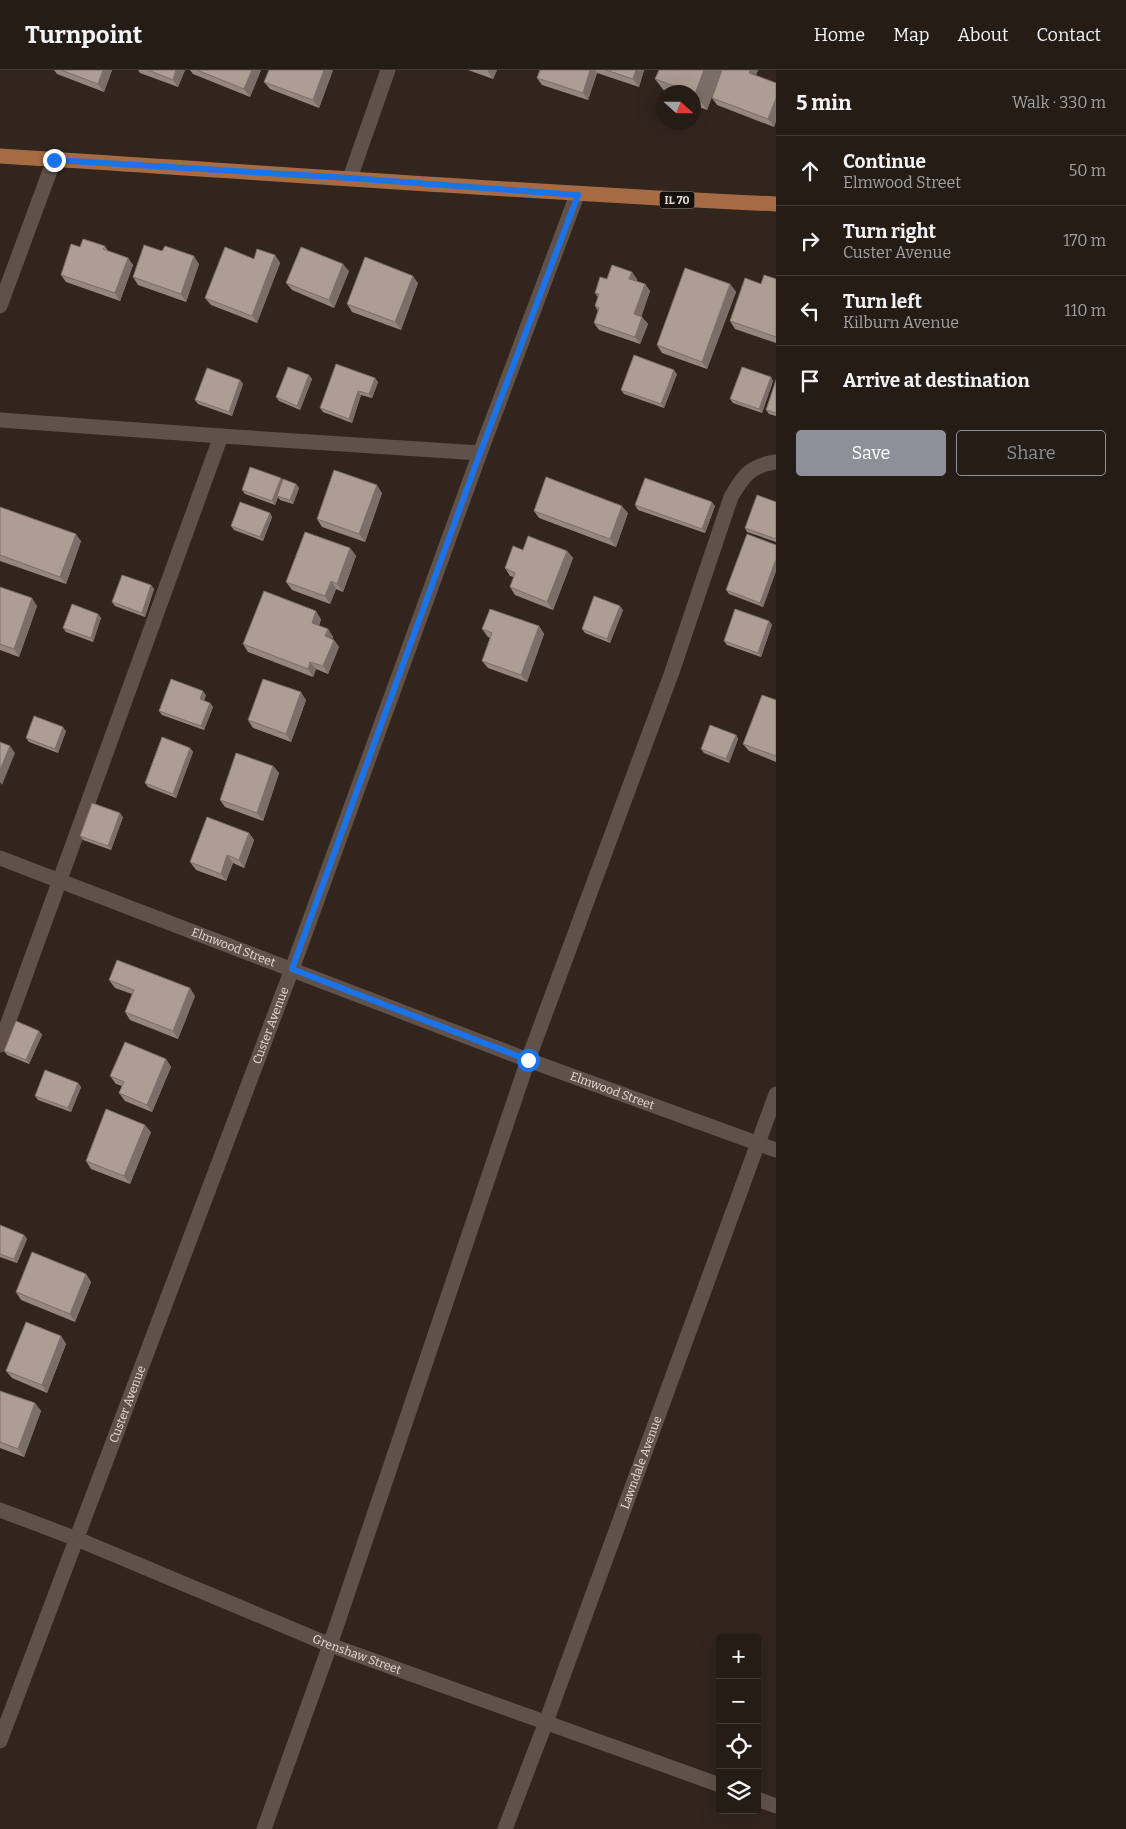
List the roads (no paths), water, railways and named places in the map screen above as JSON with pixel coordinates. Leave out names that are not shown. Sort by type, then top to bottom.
[{"type":"main road","name":"IL 70","points":[[0,156],[350,178],[578,195],[776,204]]},
{"type":"street","points":[[350,178],[388,70]]},
{"type":"street","points":[[0,306],[54,160]]},
{"type":"street","name":"Custer Avenue","points":[[0,1741],[292,969],[480,453],[578,195]]},
{"type":"street","points":[[0,420],[480,453]]},
{"type":"street","points":[[0,1045],[221,436]]},
{"type":"street","points":[[264,1829],[330,1645],[528,1060],[672,672],[731,497],[747,473],[756,467],[776,462]]},
{"type":"street","name":"Elmwood Street","points":[[0,858],[528,1060],[776,1150]]},
{"type":"street","name":"Lawndale Avenue","points":[[505,1829],[776,1094]]},
{"type":"street","name":"Grenshaw Street","points":[[0,1510],[77,1539],[330,1645],[716,1784]]},
{"type":"street","points":[[761,1800],[776,1806]]}]
